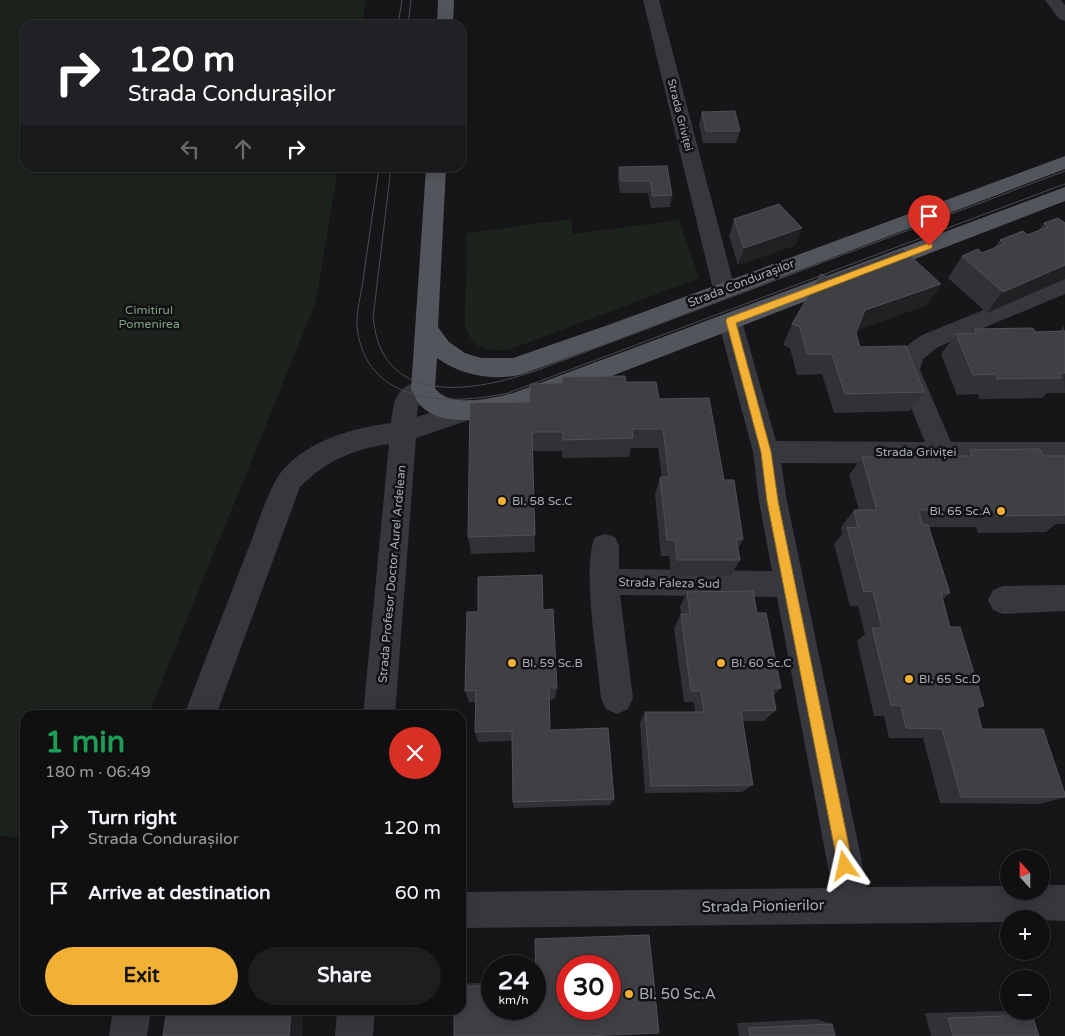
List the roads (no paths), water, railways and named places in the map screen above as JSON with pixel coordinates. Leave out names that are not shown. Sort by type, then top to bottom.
[{"type":"main road","points":[[445,20],[446,0]]},
{"type":"main road","name":"Strada Condurașilor","points":[[426,328],[441,348],[457,360],[481,367],[514,367],[619,330],[1065,162]]},
{"type":"main road","points":[[436,172],[422,389],[428,399],[438,405],[469,410],[517,402],[1065,194]]},
{"type":"street","name":"Strada Griviței","points":[[651,0],[724,289]]},
{"type":"street","points":[[1053,0],[1065,16]]},
{"type":"street","points":[[942,452],[908,370],[908,361],[915,350],[930,341],[1065,285]]},
{"type":"street","points":[[730,321],[766,452],[773,501],[853,905]]},
{"type":"street","points":[[404,432],[420,421],[422,389]]},
{"type":"street","points":[[202,710],[278,507],[290,480],[303,467],[339,445],[373,436],[404,432],[469,410]]},
{"type":"street","name":"Strada Profesor Doctor Aurel Ardelean","points":[[379,710],[404,432]]},
{"type":"street","name":"Strada Griviței","points":[[766,452],[1065,453]]},
{"type":"street","points":[[604,582],[605,546]]},
{"type":"street","name":"Strada Faleza Sud","points":[[617,698],[604,582],[790,584]]},
{"type":"street","points":[[1003,600],[1065,598]]},
{"type":"street","name":"Strada Pionierilor","points":[[466,910],[1065,903]]},
{"type":"street","points":[[128,1036],[131,1015]]},
{"type":"street","points":[[354,1036],[356,1015]]},
{"type":"tram line","points":[[399,20],[402,0]]},
{"type":"tram line","points":[[409,20],[411,0]]},
{"type":"tram line","points":[[391,172],[373,318],[377,337],[384,355],[397,371],[414,381],[433,386],[454,387],[476,386],[497,382],[535,371],[1065,171]]},
{"type":"tram line","points":[[378,172],[357,315],[357,326],[363,352],[376,372],[392,385],[413,394],[436,398],[460,399],[508,393],[1065,184]]},
{"type":"place","name":"Bl. 58 Sc.C","points":[[502,501]]},
{"type":"place","name":"Bl. 65 Sc.A","points":[[1001,511]]},
{"type":"place","name":"Bl. 59 Sc.B","points":[[512,663]]},
{"type":"place","name":"Bl. 60 Sc.C","points":[[721,663]]},
{"type":"place","name":"Bl. 65 Sc.D","points":[[909,679]]},
{"type":"place","name":"Bl. 50 Sc.A","points":[[629,994]]},
{"type":"park label","name":"Cimitirul Pomenirea","points":[[149,317]]}]
